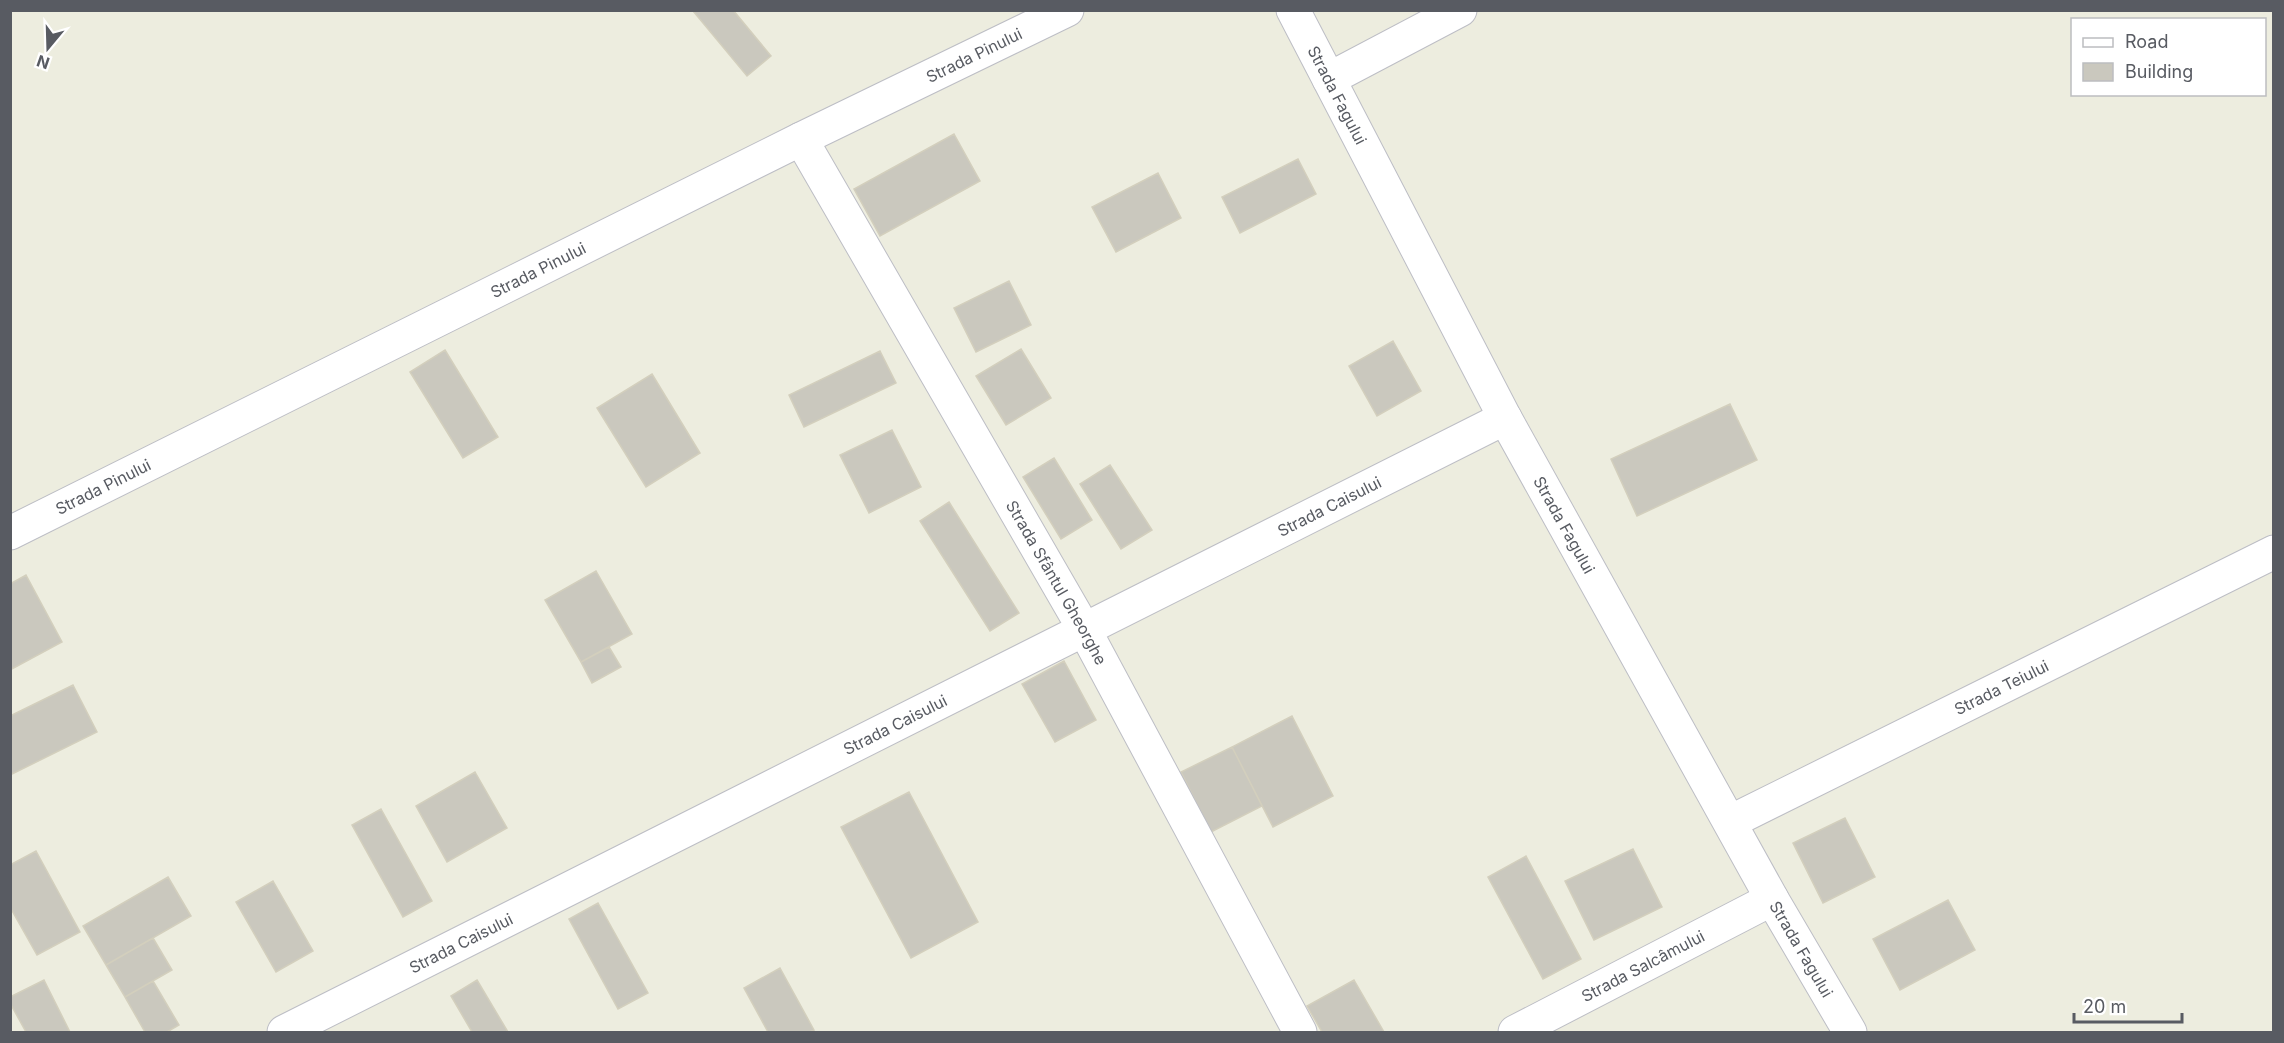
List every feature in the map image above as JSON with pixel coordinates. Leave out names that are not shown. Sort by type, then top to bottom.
[{"type":"street","name":"Strada Pinului","points":[[10,532],[801,139],[1067,10]]},
{"type":"street","name":"Strada Fagului","points":[[1293,10],[1505,418],[1772,899],[1850,1032]]},
{"type":"street","points":[[1329,79],[1460,10]]},
{"type":"street","name":"Strada Sfântul Gheorghe","points":[[801,139],[1083,629],[1300,1032]]},
{"type":"street","name":"Strada Caisului","points":[[284,1032],[1505,418]]},
{"type":"street","name":"Strada Teiului","points":[[1730,822],[2274,552]]},
{"type":"street","name":"Strada Salcâmului","points":[[1515,1032],[1772,899]]},
{"type":"building","points":[[733,10],[771,56],[747,76],[693,11]]},
{"type":"building","points":[[954,134],[980,181],[880,236],[854,189]]},
{"type":"building","points":[[1298,159],[1316,194],[1240,233],[1222,197]]},
{"type":"building","points":[[1158,173],[1181,218],[1116,252],[1092,207]]},
{"type":"building","points":[[1009,281],[1031,325],[976,352],[954,308]]},
{"type":"building","points":[[1393,341],[1421,391],[1377,416],[1349,366]]},
{"type":"building","points":[[1021,349],[1051,398],[1006,425],[976,376]]},
{"type":"building","points":[[445,350],[498,437],[463,458],[410,372]]},
{"type":"building","points":[[880,351],[896,383],[804,427],[789,395]]},
{"type":"building","points":[[652,374],[700,453],[646,487],[597,408]]},
{"type":"building","points":[[1730,404],[1757,460],[1637,516],[1611,459]]},
{"type":"building","points":[[892,430],[921,487],[869,513],[840,455]]},
{"type":"building","points":[[1054,458],[1092,520],[1061,539],[1023,477]]},
{"type":"building","points":[[1110,465],[1152,530],[1121,549],[1080,484]]},
{"type":"building","points":[[949,502],[1019,613],[990,631],[920,521]]},
{"type":"building","points":[[596,571],[632,634],[581,662],[545,600]]},
{"type":"building","points":[[26,575],[62,642],[10,670],[10,584]]},
{"type":"building","points":[[609,647],[621,667],[592,683],[581,662]]},
{"type":"building","points":[[1064,661],[1096,720],[1055,742],[1022,684]]},
{"type":"building","points":[[73,685],[97,732],[10,775],[10,716]]},
{"type":"building","points":[[1292,716],[1333,796],[1273,827],[1232,747]]},
{"type":"building","points":[[1232,747],[1262,806],[1211,832],[1181,772]]},
{"type":"building","points":[[475,772],[507,828],[447,862],[416,806]]},
{"type":"building","points":[[909,792],[978,922],[911,958],[841,827]]},
{"type":"building","points":[[381,809],[432,901],[403,917],[352,825]]},
{"type":"building","points":[[1845,818],[1875,877],[1823,903],[1793,843]]},
{"type":"building","points":[[1633,849],[1662,907],[1594,940],[1565,881]]},
{"type":"building","points":[[36,851],[80,932],[37,955],[10,907],[10,865]]},
{"type":"building","points":[[1526,856],[1581,959],[1543,979],[1488,877]]},
{"type":"building","points":[[168,877],[191,916],[106,965],[83,926]]},
{"type":"building","points":[[273,881],[313,951],[276,972],[236,902]]},
{"type":"building","points":[[1948,900],[1975,950],[1900,990],[1873,939]]},
{"type":"building","points":[[598,903],[648,993],[618,1009],[569,919]]},
{"type":"building","points":[[153,938],[172,970],[125,997],[106,965]]},
{"type":"building","points":[[780,968],[814,1030],[768,1032],[744,988]]},
{"type":"building","points":[[44,980],[70,1032],[26,1032],[10,1003],[10,997]]},
{"type":"building","points":[[477,980],[508,1032],[472,1032],[451,996]]},
{"type":"building","points":[[1354,980],[1384,1032],[1322,1032],[1307,1006]]},
{"type":"building","points":[[153,981],[179,1025],[167,1032],[145,1032],[125,997]]}]
